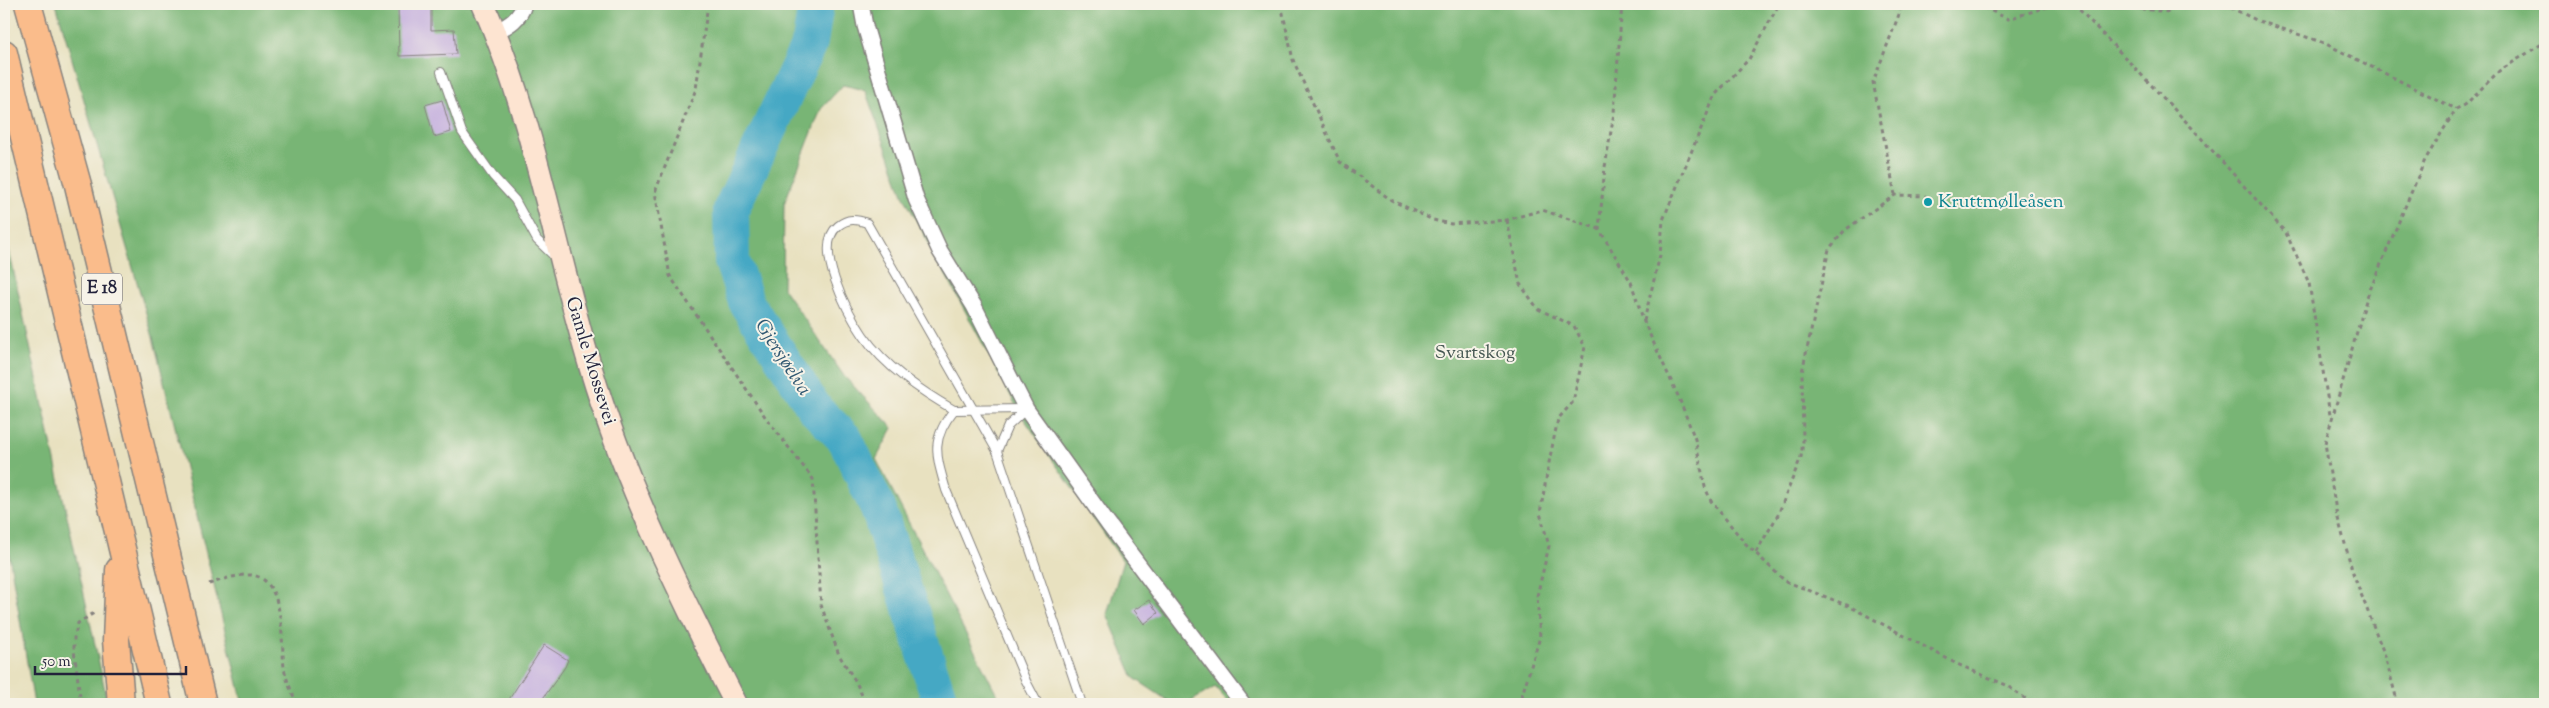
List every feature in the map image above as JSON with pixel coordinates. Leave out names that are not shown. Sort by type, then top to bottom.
[{"type":"highway","name":"E 18","points":[[28,4],[78,184],[203,704]]},
{"type":"highway","name":"E 18","points":[[4,53],[159,704]]},
{"type":"highway","name":"E 18","points":[[120,537],[116,640],[121,704]]},
{"type":"main road","name":"Gamle Mossevei","points":[[483,4],[496,32],[526,120],[591,371],[628,475],[667,563],[736,704]]},
{"type":"street","points":[[496,32],[513,22],[521,14],[524,4]]},
{"type":"street","points":[[861,4],[865,26],[916,199],[940,251],[974,306],[1026,409],[1108,524],[1243,704]]},
{"type":"lane","points":[[441,72],[462,132],[494,176],[515,200],[537,240],[544,249],[562,263]]},
{"type":"lane","points":[[1026,409],[974,409],[954,410],[929,396],[889,365],[863,335],[837,285],[829,259],[830,242],[834,230],[843,222],[855,219],[867,223],[974,409],[997,451],[1082,704]]},
{"type":"lane","points":[[997,451],[1008,426],[1026,409]]},
{"type":"lane","points":[[954,410],[943,424],[936,443],[938,461],[946,490],[1026,681],[1038,704]]},
{"type":"path","points":[[708,4],[696,89],[655,192],[670,276],[766,418],[813,479],[821,605],[839,655],[856,682],[866,704]]},
{"type":"path","points":[[1281,4],[1293,60],[1340,162],[1390,200],[1433,220],[1451,224],[1507,220],[1542,210],[1599,229]]},
{"type":"path","points":[[1622,4],[1614,113],[1604,167],[1599,229],[1631,282],[1644,322],[1695,438],[1705,486],[1711,501],[1756,552],[1785,581],[1849,606],[1957,664],[2006,686],[2033,704]]},
{"type":"path","points":[[1644,322],[1660,255],[1664,220],[1715,95],[1749,59],[1779,4]]},
{"type":"path","points":[[1895,196],[1873,82],[1904,4]]},
{"type":"path","points":[[1977,4],[2008,19],[2057,4]]},
{"type":"path","points":[[2074,4],[2193,129],[2286,233],[2309,283],[2331,418]]},
{"type":"path","points":[[2101,4],[2168,12],[2181,4]]},
{"type":"path","points":[[2223,4],[2256,20],[2324,42],[2456,109]]},
{"type":"path","points":[[2398,704],[2386,656],[2353,573],[2336,511],[2325,443],[2367,297],[2425,160],[2456,109],[2465,105],[2499,71],[2545,42]]},
{"type":"path","points":[[1756,552],[1778,515],[1801,457],[1804,441],[1802,372],[1829,249],[1845,230],[1895,196],[1926,196]]},
{"type":"path","points":[[1507,220],[1520,284],[1538,309],[1574,326],[1585,347],[1573,402],[1558,419],[1540,513],[1549,546],[1537,596],[1540,638],[1522,695],[1526,704]]},
{"type":"path","points":[[209,584],[250,575],[262,580],[272,591],[281,622],[284,670],[297,704]]},
{"type":"path","points":[[81,704],[74,650],[75,630],[82,619],[99,611]]},
{"type":"green space","name":"Svartskog","points":[[56,4],[2545,4],[2545,704],[1230,704],[1215,687],[1187,704],[1173,704],[1134,678],[1107,614],[1123,561],[1020,413],[904,197],[865,90],[843,85],[821,109],[784,204],[783,288],[844,376],[893,428],[876,459],[1002,704],[243,704],[153,337]]},
{"type":"green space","points":[[4,227],[106,695],[106,704],[34,704],[4,525]]},
{"type":"building","points":[[398,6],[431,6],[431,30],[454,29],[456,54],[399,56]]},
{"type":"building","points":[[442,100],[451,132],[434,137],[425,105]]},
{"type":"building","points":[[1149,600],[1158,613],[1144,624],[1134,610]]},
{"type":"building","points":[[544,645],[568,660],[565,667],[539,704],[506,704]]},
{"type":"waterway","name":"Gjersjøelva","points":[[816,4],[810,42],[731,209],[732,261],[747,304],[815,409],[845,439],[878,508],[941,704]]},
{"type":"place","name":"Kruttmølleåsen","points":[[1928,202]]}]
